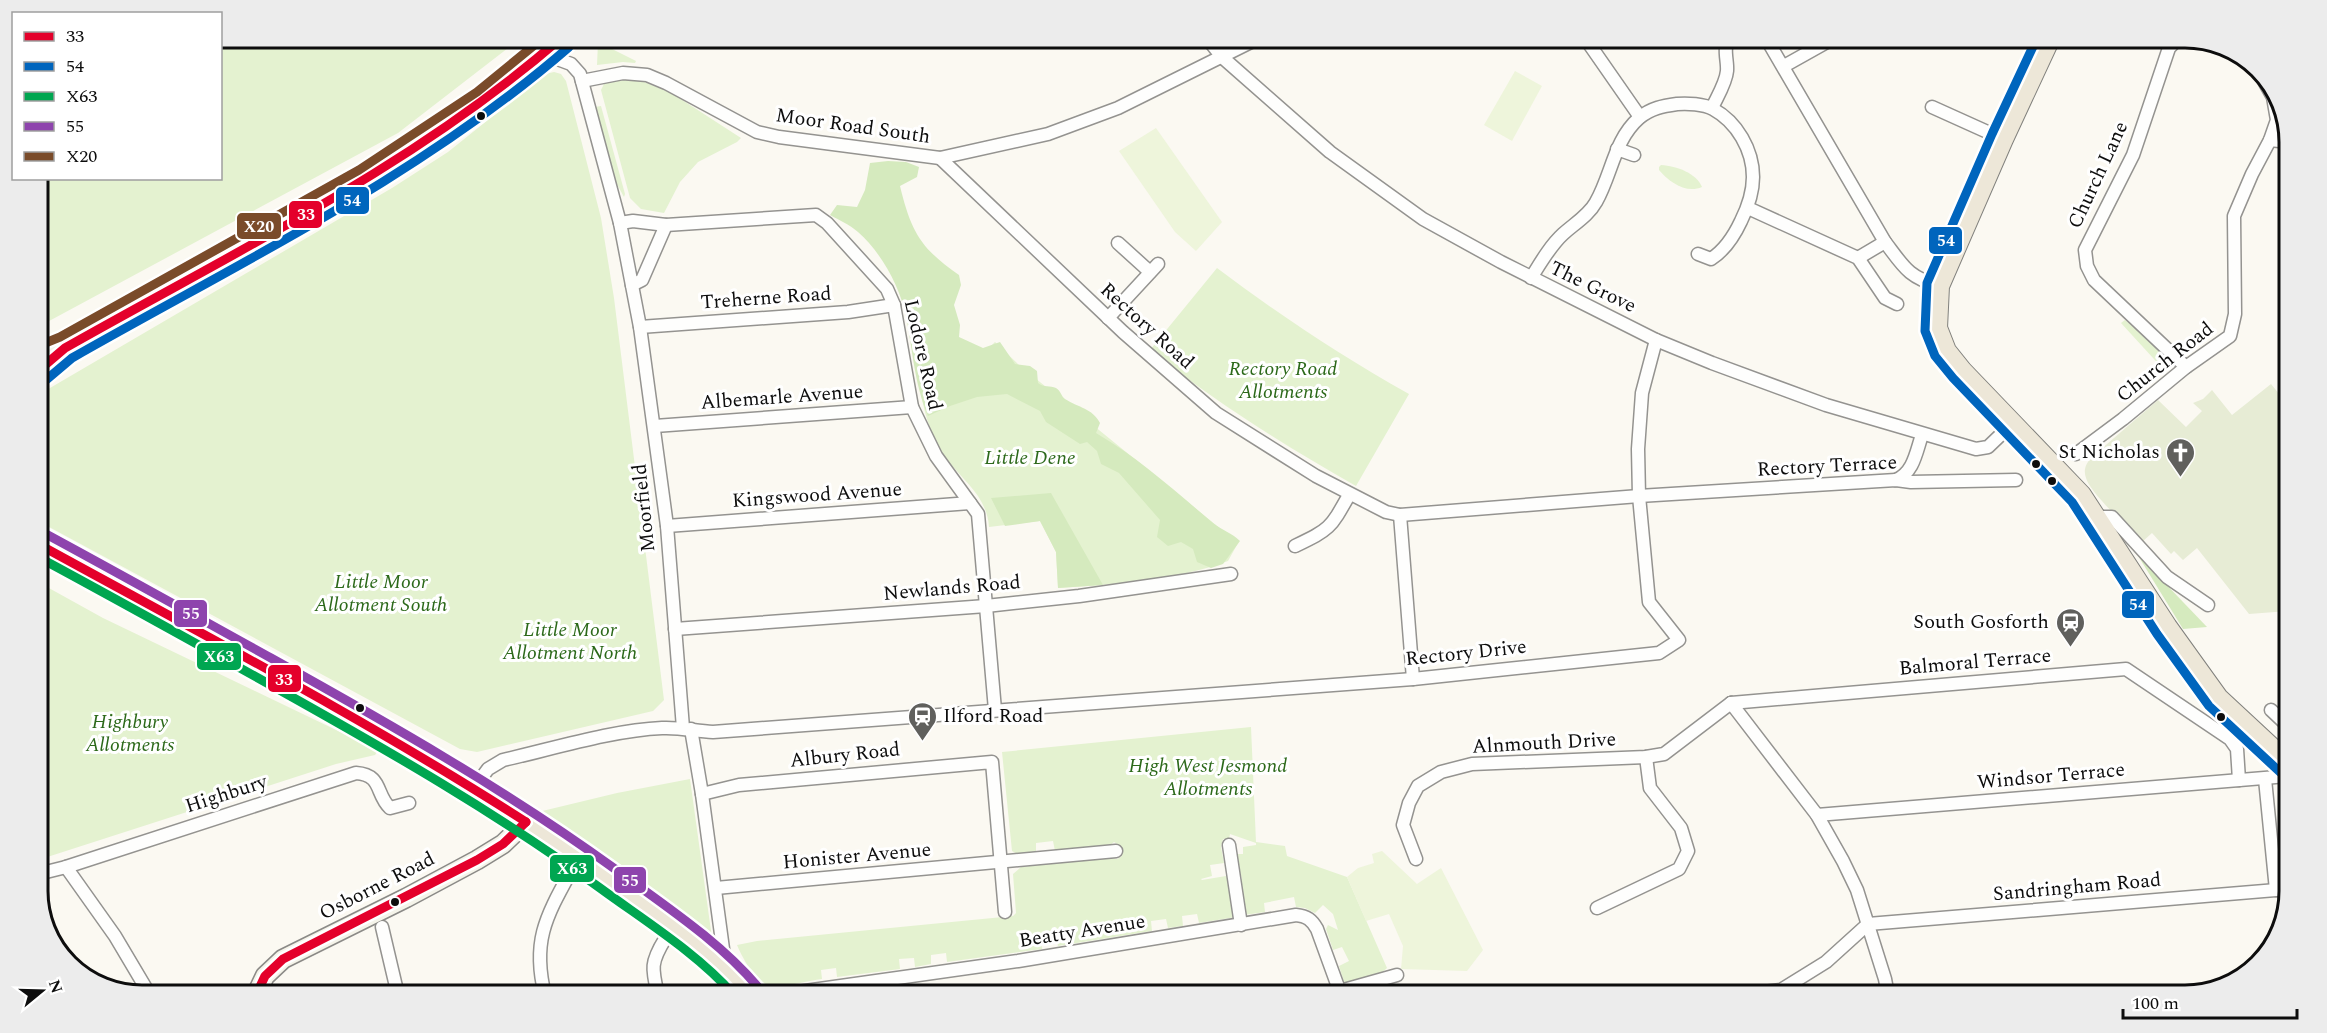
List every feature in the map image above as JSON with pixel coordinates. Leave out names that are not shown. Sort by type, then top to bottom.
[{"type":"main road","points":[[48,355],[65,348],[365,180],[450,126],[550,48]]},
{"type":"main road","points":[[2045,48],[2003,139],[1940,286],[1937,328],[1946,351],[1962,371],[2081,495],[2167,627],[2218,698],[2279,755]]},
{"type":"main road","points":[[48,362],[65,348]]},
{"type":"main road","points":[[48,550],[384,735],[480,792],[626,892],[726,971],[739,985]]},
{"type":"main road","name":"Osborne Road","points":[[261,985],[265,976],[283,958],[406,898],[503,844],[521,819]]},
{"type":"street","name":"The Grove","points":[[1215,48],[1222,57],[1330,152],[1423,219],[1531,278],[1656,340],[1826,405],[1976,449],[1988,447],[2013,423]]},
{"type":"street","name":"Moor Road South","points":[[582,81],[623,73],[647,75],[757,132],[778,137],[940,158],[1048,134],[1118,108],[1240,48]]},
{"type":"street","points":[[1592,48],[1640,117]]},
{"type":"street","points":[[1712,108],[1727,72],[1726,48]]},
{"type":"street","points":[[1772,48],[1885,242],[1908,273],[1924,282],[1940,286]]},
{"type":"street","points":[[1784,66],[1816,48]]},
{"type":"street","name":"Church Lane","points":[[2169,48],[2133,155],[2085,250],[2087,266],[2094,280],[2186,367]]},
{"type":"street","name":"Moorfield","points":[[544,54],[571,64],[578,70],[620,223],[640,327],[655,426],[687,728],[693,743],[701,788],[726,971]]},
{"type":"street","points":[[1531,278],[1556,241],[1595,204],[1606,181],[1617,148],[1640,117],[1659,106],[1684,104],[1712,108],[1742,137],[1750,154],[1753,176],[1748,208],[1736,232],[1720,253],[1711,259],[1698,254]]},
{"type":"street","points":[[1932,107],[2003,139]]},
{"type":"street","name":"Church Road","points":[[2076,454],[2186,367],[2230,336],[2235,314],[2234,216],[2277,121]]},
{"type":"street","points":[[2270,140],[2279,141]]},
{"type":"street","points":[[1617,148],[1634,155]]},
{"type":"street","name":"Rectory Road","points":[[940,158],[1108,318],[1216,413],[1349,495],[1386,512],[1400,515],[1639,496]]},
{"type":"street","points":[[1748,208],[1858,258],[1885,298],[1897,304]]},
{"type":"street","name":"Lodore Road","points":[[620,223],[633,221],[666,225],[816,215],[887,289],[894,305],[912,407],[936,456],[978,514],[995,710]]},
{"type":"street","points":[[632,285],[642,280],[666,225]]},
{"type":"street","points":[[1858,258],[1885,242]]},
{"type":"street","points":[[1108,318],[1154,268],[1118,243]]},
{"type":"street","name":"Treherne Road","points":[[640,327],[848,312],[894,305]]},
{"type":"street","points":[[1639,496],[1638,449],[1642,393],[1656,340]]},
{"type":"street","name":"Albemarle Avenue","points":[[655,426],[912,407]]},
{"type":"street","points":[[1896,480],[1905,476],[1911,469],[1922,435]]},
{"type":"street","name":"Rectory Terrace","points":[[1639,496],[1896,480],[1911,482],[2016,480]]},
{"type":"street","points":[[1295,546],[1323,533],[1332,525],[1349,495]]},
{"type":"street","name":"Rectory Drive","points":[[995,710],[1413,679],[1659,653],[1679,639],[1649,602],[1639,496]]},
{"type":"street","name":"Kingswood Avenue","points":[[667,526],[970,502]]},
{"type":"street","points":[[1400,515],[1413,679]]},
{"type":"street","points":[[2097,517],[2112,517],[2167,577],[2208,605]]},
{"type":"street","name":"Newlands Road","points":[[675,629],[986,606],[1079,596],[1231,574]]},
{"type":"street","name":"Balmoral Terrace","points":[[1731,703],[2126,669],[2230,739],[2237,749],[2239,780]]},
{"type":"street","points":[[1731,703],[1817,815],[1857,890],[1886,985]]},
{"type":"street","name":"Alnmouth Drive","points":[[1416,859],[1403,825],[1409,803],[1418,786],[1441,772],[1472,764],[1646,757],[1664,754],[1731,703]]},
{"type":"street","points":[[480,792],[488,769],[503,760],[624,733],[660,728],[687,728],[712,732],[995,710]]},
{"type":"street","points":[[2271,710],[2279,718]]},
{"type":"street","points":[[1597,908],[1679,869],[1688,851],[1681,828],[1650,788],[1646,757]]},
{"type":"street","name":"Albury Road","points":[[701,788],[992,762],[1002,862]]},
{"type":"street","name":"Highbury","points":[[48,872],[356,772],[375,780],[390,808],[409,803]]},
{"type":"street","name":"Windsor Terrace","points":[[1817,815],[2279,777]]},
{"type":"street","points":[[2265,779],[2276,890]]},
{"type":"street","points":[[1228,845],[1241,925]]},
{"type":"street","name":"Honister Avenue","points":[[716,888],[1116,851]]},
{"type":"street","points":[[1002,862],[1005,912]]},
{"type":"street","points":[[66,867],[124,950],[143,985]]},
{"type":"street","points":[[543,985],[540,966],[543,929],[550,907],[570,873]]},
{"type":"street","name":"Sandringham Road","points":[[1868,924],[2279,890]]},
{"type":"street","name":"Beatty Avenue","points":[[853,985],[1018,961],[1296,915],[1304,916],[1312,921],[1337,985]]},
{"type":"street","points":[[1789,985],[1826,962],[1868,924]]},
{"type":"street","points":[[382,927],[395,985]]},
{"type":"street","points":[[656,985],[653,964],[665,939]]},
{"type":"street","points":[[1365,985],[1396,975]]},
{"type":"green space","points":[[222,48],[508,48],[398,133],[48,322],[48,180],[222,180]]},
{"type":"green space","points":[[598,48],[610,48],[636,61],[635,63],[597,65]]},
{"type":"green space","points":[[1515,71],[1542,86],[1512,141],[1484,125]]},
{"type":"green space","points":[[554,72],[561,74],[566,81],[601,218],[614,298],[664,700],[653,711],[477,752],[460,749],[48,526],[48,389],[392,188],[448,152],[545,74]]},
{"type":"green space","points":[[635,78],[673,94],[741,138],[698,162],[680,182],[664,213],[641,209],[630,198],[601,90],[605,82]]},
{"type":"green space","points":[[601,106],[624,197],[613,177],[595,107]]},
{"type":"green space","points":[[1156,128],[1222,222],[1196,251],[1175,232],[1119,151]]},
{"type":"green space","points":[[906,162],[919,167],[917,177],[900,186],[908,215],[919,237],[935,256],[959,275],[961,285],[954,305],[960,325],[959,337],[983,348],[1000,342],[1015,364],[1030,366],[1037,371],[1038,383],[1056,388],[1065,399],[1093,414],[1100,423],[1096,433],[1142,464],[1213,523],[1240,541],[1223,564],[1211,568],[1197,562],[1193,549],[1181,542],[1168,546],[1157,537],[1160,520],[1119,473],[1101,464],[1097,451],[1087,442],[1080,444],[1046,422],[1040,411],[1007,394],[977,397],[928,416],[917,379],[906,316],[894,282],[882,260],[866,240],[852,227],[830,215],[837,205],[857,207],[865,190],[870,163]]},
{"type":"green space","points":[[1661,165],[1685,171],[1702,187],[1690,189],[1678,186],[1659,170]]},
{"type":"green space","name":"Rectory Road Allotments","points":[[1217,268],[1310,334],[1409,394],[1356,486],[1250,422],[1150,350]]},
{"type":"green space","points":[[2125,320],[2157,350],[2165,363],[2164,370],[2121,323]]},
{"type":"green space","name":"Little Dene","points":[[995,342],[1019,365],[1238,543],[1228,561],[1166,577],[1058,588],[1056,552],[1040,521],[989,527],[984,506],[937,443],[927,419],[921,394],[957,380]]},
{"type":"green space","points":[[2271,384],[2279,394],[2279,612],[2249,614],[2197,548],[2183,560],[2174,551],[2171,554],[2152,533],[2142,542],[2095,493],[2085,475],[2085,469],[2092,457],[2158,400],[2186,427],[2202,411],[2193,403],[2203,399],[2212,390],[2232,415]]},
{"type":"green space","points":[[1051,493],[1103,585],[1058,588],[1056,552],[1040,521],[1005,526],[991,498]]},
{"type":"green space","points":[[2137,554],[2207,627],[2183,629]]},
{"type":"green space","name":"Highbury Allotments","points":[[48,588],[103,618],[357,740],[377,752],[375,755],[336,764],[48,857]]},
{"type":"green space","name":"High West Jesmond Allotments","points":[[1251,727],[1256,842],[1285,846],[1287,856],[1347,877],[1387,968],[1379,975],[1345,985],[1339,966],[1349,961],[1342,947],[1333,950],[1326,929],[1328,925],[1338,930],[1333,914],[1323,905],[1315,913],[1296,907],[1294,897],[1264,903],[1265,912],[1244,915],[1239,882],[1242,879],[1234,854],[1243,854],[1243,847],[1256,845],[1256,843],[1230,834],[1229,839],[1223,839],[1221,847],[1224,863],[1210,865],[1212,876],[1201,879],[1226,876],[1230,884],[1236,917],[1199,923],[1197,914],[1182,916],[1183,926],[1168,928],[1166,919],[1151,921],[1152,931],[1058,946],[1056,937],[1041,940],[1042,949],[947,962],[946,953],[931,955],[931,964],[915,967],[914,958],[899,959],[900,969],[837,977],[836,968],[821,970],[822,979],[789,985],[769,985],[754,974],[737,945],[757,941],[1013,916],[1016,913],[1013,874],[1021,867],[1109,857],[1117,859],[1122,856],[1122,847],[1114,842],[1109,846],[1055,851],[1053,841],[1036,843],[1036,853],[1019,855],[1012,851],[1002,752]]},
{"type":"green space","points":[[690,779],[712,938],[702,939],[646,894],[534,813],[617,793]]},
{"type":"green space","points":[[1382,851],[1417,884],[1441,868],[1483,950],[1467,971],[1401,969],[1403,946],[1389,914],[1366,921],[1347,877],[1358,868],[1374,863],[1372,854]]},
{"type":"transit line","name":"X20","points":[[48,342],[359,170],[477,92],[531,48]]},
{"type":"transit line","name":"33","points":[[48,362],[65,348],[257,242],[384,167],[445,127],[549,48]]},
{"type":"transit line","name":"54","points":[[48,378],[72,358],[265,251],[392,177],[512,93],[568,48]]},
{"type":"transit line","name":"54","points":[[2032,48],[1927,283],[1925,331],[1935,356],[1953,378],[2072,502],[2157,634],[2209,706],[2279,771]]},
{"type":"transit line","name":"55","points":[[48,535],[359,707],[532,812],[672,910],[726,954],[756,985]]},
{"type":"transit line","name":"33","points":[[48,549],[346,713],[526,822]]},
{"type":"transit line","name":"X63","points":[[48,562],[318,711],[481,808],[561,860],[670,938],[704,965],[724,985]]},
{"type":"transit line","name":"33","points":[[261,985],[265,976],[283,959],[477,860],[503,844],[526,822]]},
{"type":"place","name":"St Nicholas","points":[[2181,478]]},
{"type":"place","name":"South Gosforth","points":[[2070,648]]},
{"type":"place","name":"Ilford Road","points":[[922,742]]},
{"type":"park label","name":"Little Moor Allotment South","points":[[381,594]]},
{"type":"park label","name":"Little Moor Allotment North","points":[[570,642]]}]
